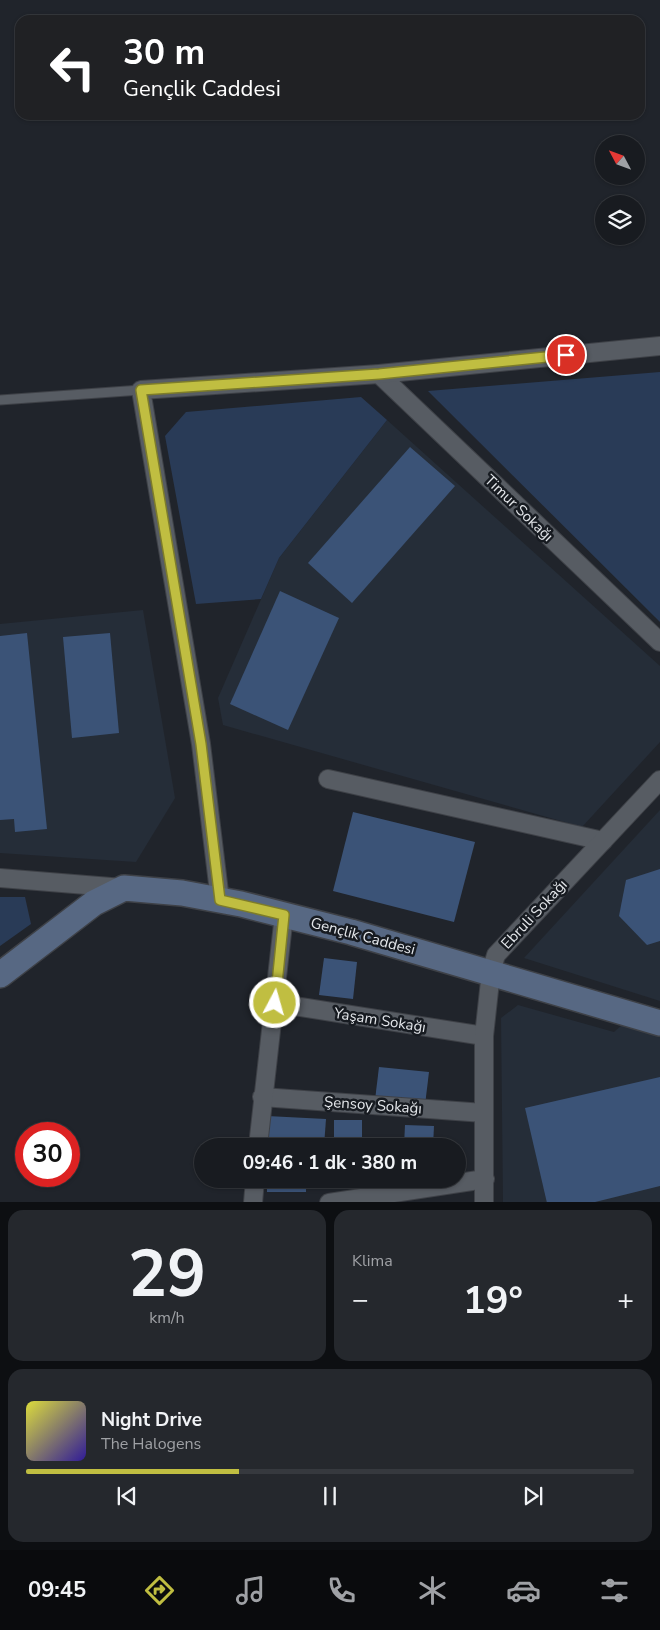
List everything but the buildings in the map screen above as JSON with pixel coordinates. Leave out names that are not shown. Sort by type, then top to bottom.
[{"type":"street","points":[[220,900],[201,744],[141,390],[379,374],[660,346]]},
{"type":"street","name":"Timur Sokağı","points":[[379,374],[660,642]]},
{"type":"street","points":[[328,779],[603,841]]},
{"type":"street","name":"Ebruli Sokağı","points":[[484,1202],[484,1036],[491,972],[496,955],[660,780]]},
{"type":"street","name":"Gençlik Caddesi","points":[[0,878],[124,888],[220,900],[284,915],[491,972],[660,1023]]},
{"type":"street","points":[[0,975],[94,903],[124,888]]},
{"type":"street","points":[[259,1138],[284,915]]},
{"type":"street","name":"Yaşam Sokağı","points":[[275,1003],[484,1036]]},
{"type":"street","name":"Şensoy Sokağı","points":[[262,1097],[484,1113]]},
{"type":"street","points":[[329,1202],[484,1179]]},
{"type":"street","points":[[253,1202],[254,1188]]},
{"type":"lane","points":[[0,400],[141,390]]},
{"type":"shaded area","points":[[660,372],[660,622],[428,391]]},
{"type":"shaded area","points":[[361,397],[387,420],[279,558],[261,599],[196,604],[165,436],[186,412]]},
{"type":"shaded area","points":[[387,420],[660,666],[660,742],[582,827],[223,725],[218,698],[279,558]]},
{"type":"shaded area","points":[[143,610],[175,798],[136,862],[0,853],[0,624]]},
{"type":"shaded area","points":[[660,810],[660,1001],[524,958]]},
{"type":"shaded area","points":[[0,897],[25,897],[31,924],[0,946]]},
{"type":"shaded area","points":[[518,1005],[614,1032],[623,1024],[660,1037],[660,1202],[503,1202],[501,1018]]},
{"type":"route","points":[[275,1003],[284,915],[220,900],[201,744],[141,390],[379,374],[566,355]]}]
